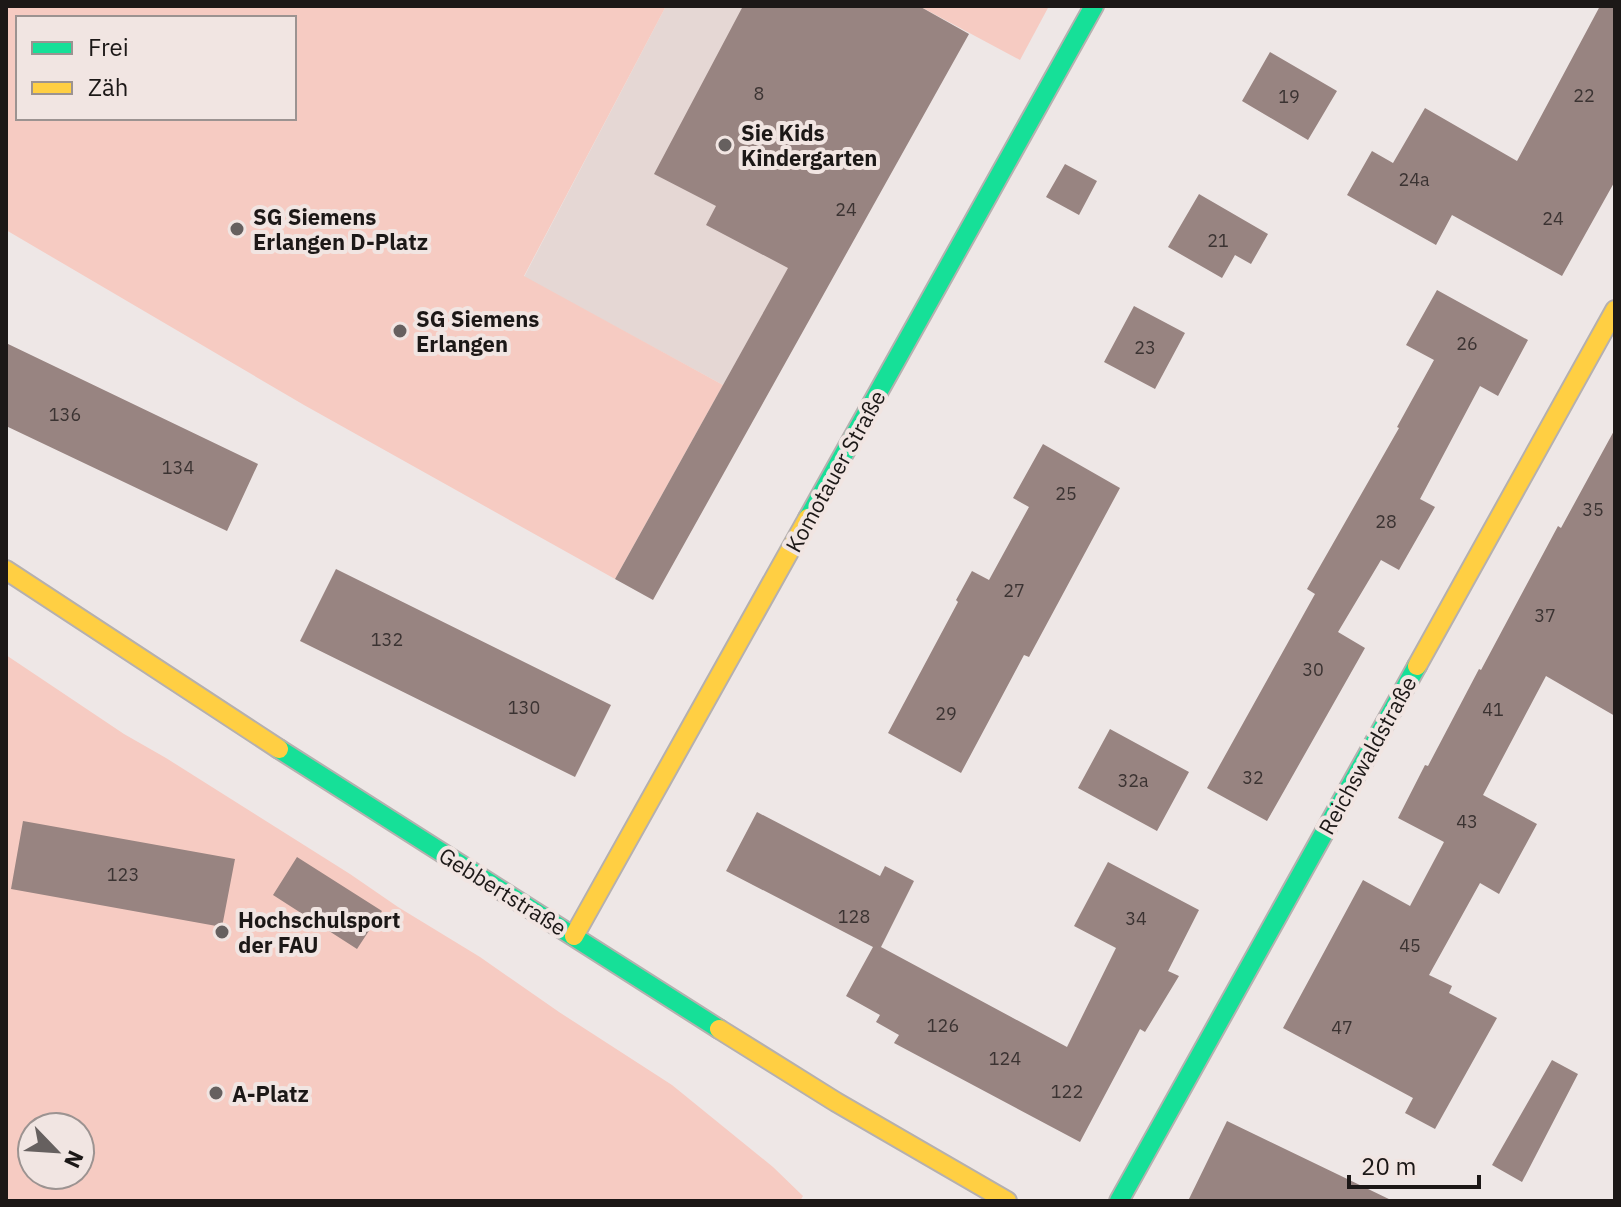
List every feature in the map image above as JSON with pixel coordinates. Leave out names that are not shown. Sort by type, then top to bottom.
[{"type":"street","name":"Komotauer Straße","points":[[574,936],[1094,6]]},
{"type":"street","name":"Reichswaldstraße","points":[[1119,1201],[1615,310]]},
{"type":"street","name":"Gebbertstraße","points":[[6,570],[309,769],[644,982],[836,1102],[1007,1201]]},
{"type":"shaded area","name":"SG Siemens Erlangen","points":[[6,6],[666,6],[524,276],[723,385],[615,579],[304,405],[6,230]]},
{"type":"shaded area","name":"Sie Kids Kindergarten","points":[[666,6],[919,6],[931,13],[723,385],[524,277]]},
{"type":"shaded area","points":[[919,6],[1049,6],[1020,60]]},
{"type":"shaded area","name":"Hochschulsport der FAU","points":[[6,655],[124,734],[480,957],[672,1085],[773,1167],[803,1196],[800,1201],[6,1201]]},
{"type":"building","points":[[743,6],[919,6],[969,34],[653,600],[615,579],[788,268],[706,225],[716,206],[654,174]]},
{"type":"building","points":[[1600,6],[1615,6],[1615,181],[1562,276],[1452,215],[1436,245],[1347,195],[1372,151],[1393,163],[1425,108],[1517,161]]},
{"type":"building","points":[[1270,52],[1337,91],[1308,140],[1242,101]]},
{"type":"building","points":[[1065,164],[1097,181],[1079,215],[1046,197]]},
{"type":"building","points":[[1199,194],[1268,234],[1251,264],[1235,255],[1222,278],[1168,247]]},
{"type":"building","points":[[1437,290],[1528,340],[1498,396],[1480,386],[1420,499],[1435,507],[1399,570],[1381,560],[1338,632],[1365,648],[1267,821],[1207,788],[1315,594],[1307,589],[1434,360],[1406,345]]},
{"type":"building","points":[[1134,306],[1185,333],[1155,389],[1104,362]]},
{"type":"building","points":[[6,343],[258,464],[227,531],[6,426]]},
{"type":"building","points":[[1615,429],[1615,716],[1546,676],[1483,795],[1537,824],[1499,894],[1480,883],[1429,975],[1452,986],[1449,993],[1497,1018],[1435,1129],[1405,1113],[1413,1098],[1283,1028],[1363,880],[1410,906],[1444,842],[1398,818],[1558,526],[1561,528]]},
{"type":"building","points":[[1043,444],[1120,488],[1029,657],[1024,655],[961,773],[888,733],[972,571],[989,580],[1029,507],[1013,498]]},
{"type":"building","points":[[336,569],[611,705],[575,777],[300,641]]},
{"type":"building","points":[[1110,729],[1189,772],[1157,831],[1078,788]]},
{"type":"building","points":[[757,812],[880,876],[885,866],[914,881],[881,947],[1067,1047],[1116,948],[1074,926],[1108,862],[1199,910],[1168,971],[1179,976],[1145,1032],[1140,1029],[1080,1142],[894,1043],[899,1035],[876,1022],[880,1015],[846,996],[873,947],[726,871]]},
{"type":"building","points":[[23,821],[235,859],[222,927],[11,889]]},
{"type":"building","points":[[297,857],[382,911],[357,949],[273,895]]},
{"type":"building","points":[[1552,1060],[1578,1074],[1522,1182],[1492,1165]]},
{"type":"building","points":[[1227,1121],[1393,1201],[1188,1201]]},
{"type":"traffic: fast","points":[[808,518],[1094,6]]},
{"type":"traffic: fast","points":[[1119,1201],[1417,666]]},
{"type":"traffic: fast","points":[[279,749],[719,1029]]},
{"type":"traffic: slow","points":[[1417,666],[1615,310]]},
{"type":"traffic: slow","points":[[574,936],[808,518]]},
{"type":"traffic: slow","points":[[6,570],[279,749]]},
{"type":"traffic: slow","points":[[719,1029],[836,1102],[1007,1201]]},
{"type":"place","name":"Sie Kids Kindergarten","points":[[725,145]]},
{"type":"place","name":"SG Siemens Erlangen D-Platz","points":[[237,229]]},
{"type":"place","name":"SG Siemens Erlangen","points":[[400,331]]},
{"type":"place","name":"Hochschulsport der FAU","points":[[222,932]]},
{"type":"place","name":"A-Platz","points":[[216,1093]]}]
